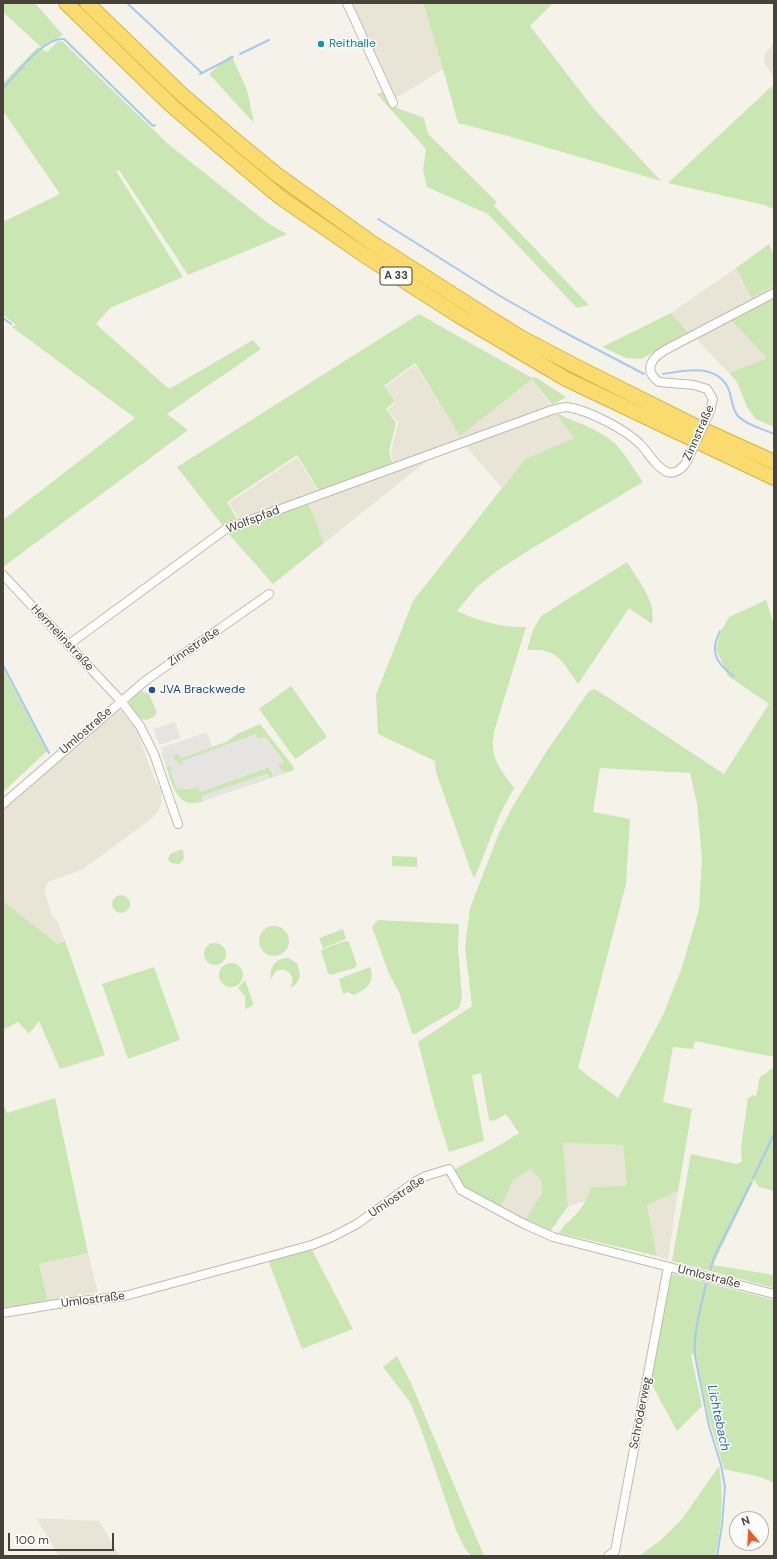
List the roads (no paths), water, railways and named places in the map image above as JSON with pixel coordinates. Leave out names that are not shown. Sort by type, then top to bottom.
[{"type":"highway","name":"A 33","points":[[66,3],[172,106],[226,152],[280,197],[364,255],[456,314],[566,379],[774,478]]},
{"type":"highway","name":"A 33","points":[[87,3],[179,92],[237,142],[276,174],[372,243],[520,337],[577,368],[774,462]]},
{"type":"street","points":[[347,3],[393,103]]},
{"type":"street","name":"Zinnstraße","points":[[441,451],[552,410],[564,407],[583,412],[622,430],[632,436],[660,467],[668,472],[678,470],[687,461],[710,411],[713,399],[707,389],[694,385],[659,382],[654,379],[650,367],[652,360],[667,349],[774,293]]},
{"type":"street","name":"Wolfspfad","points":[[68,645],[226,529],[441,451]]},
{"type":"street","name":"Hermelinstraße","points":[[3,575],[121,702]]},
{"type":"street","name":"Zinnstraße","points":[[121,702],[145,681],[269,594]]},
{"type":"street","name":"Umlostraße","points":[[3,804],[121,702],[140,726],[148,740],[178,824]]},
{"type":"street","name":"Umlostraße","points":[[3,1313],[62,1303],[125,1296],[312,1245],[332,1237],[357,1224],[416,1181],[448,1169],[461,1190],[524,1224],[553,1236],[774,1294]]},
{"type":"street","name":"Schröderweg","points":[[608,1556],[615,1551],[668,1267]]},
{"type":"waterway","points":[[127,3],[202,73]]},
{"type":"waterway","points":[[3,88],[39,50],[56,40],[64,39],[153,126],[155,125]]},
{"type":"waterway","points":[[240,54],[269,40]]},
{"type":"waterway","points":[[200,74],[233,57]]},
{"type":"waterway","points":[[378,219],[500,296],[560,330],[644,374]]},
{"type":"waterway","points":[[3,318],[11,324]]},
{"type":"waterway","points":[[663,374],[700,370],[717,376],[724,381],[729,390],[733,407],[738,416],[750,424],[774,434]]},
{"type":"waterway","points":[[720,631],[715,645],[716,656],[724,668],[734,676]]},
{"type":"waterway","points":[[3,665],[49,753]]},
{"type":"waterway","name":"Lichtebach","points":[[753,1178],[774,1134]]},
{"type":"waterway","name":"Lichtebach","points":[[710,1270],[715,1255],[751,1183]]},
{"type":"waterway","name":"Lichtebach","points":[[706,1284],[696,1329],[695,1356],[709,1426],[721,1465],[725,1487],[722,1525],[717,1556]]},
{"type":"place","name":"Reithalle","points":[[321,44]]},
{"type":"place","name":"JVA Brackwede","points":[[152,690]]}]
